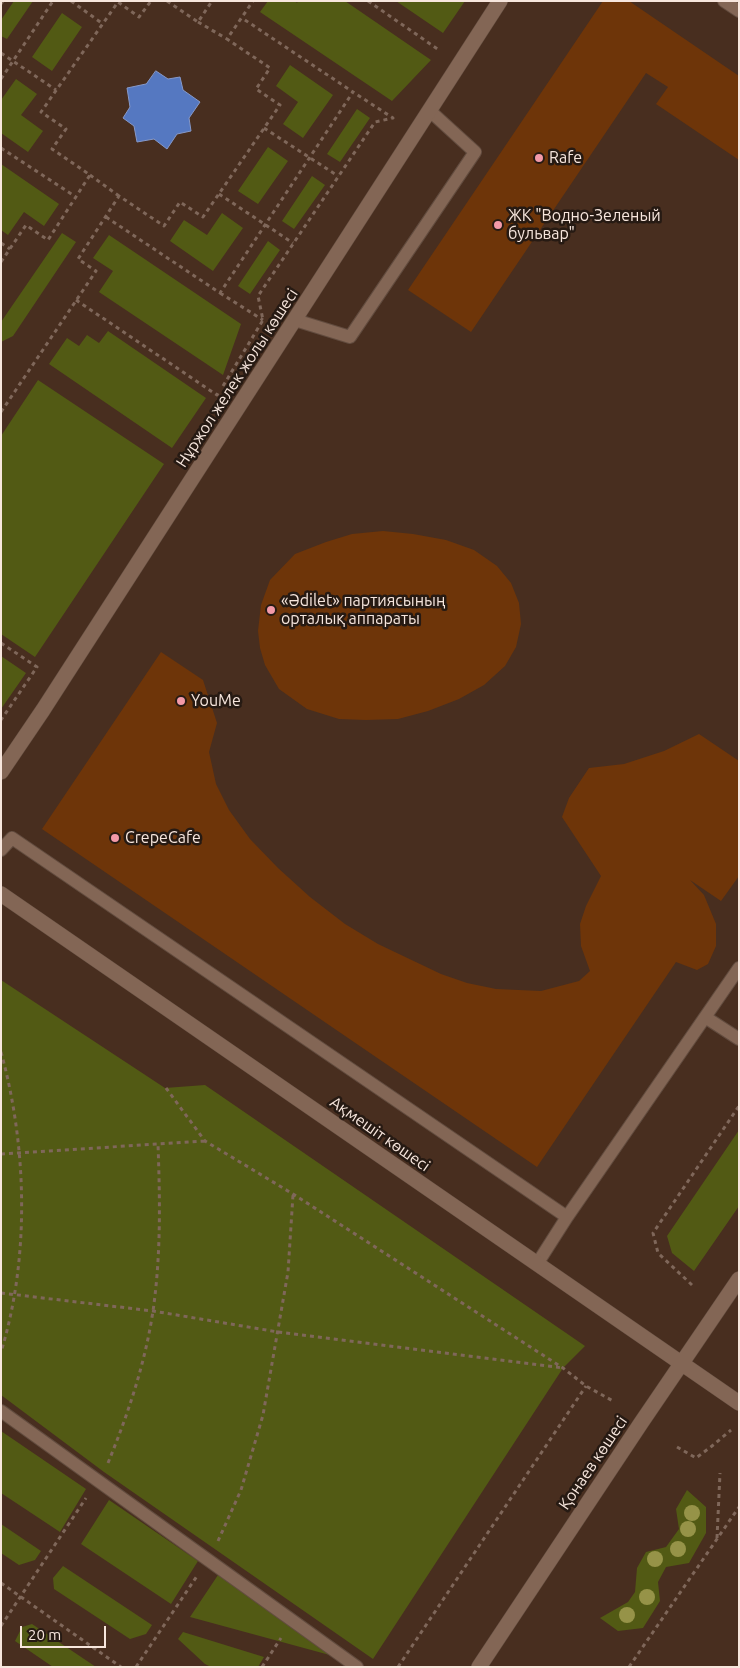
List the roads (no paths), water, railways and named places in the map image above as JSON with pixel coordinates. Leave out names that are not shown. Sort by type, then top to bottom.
[{"type":"main road","name":"Нұржол желек жолы көшесі","points":[[1,772],[43,710],[500,1]]},
{"type":"main road","name":"Ақмешіт көшесі","points":[[1,894],[739,1403]]},
{"type":"main road","name":"Қонаев көшесі","points":[[479,1667],[739,1279]]},
{"type":"lane","points":[[724,1],[739,11]]},
{"type":"lane","points":[[295,320],[350,337],[475,152],[430,110]]},
{"type":"lane","points":[[1,850],[12,838],[567,1217]]},
{"type":"lane","points":[[537,1264],[567,1217],[739,968]]},
{"type":"lane","points":[[705,1017],[739,1039]]},
{"type":"lane","points":[[1,1411],[357,1667]]},
{"type":"water","points":[[156,71],[168,79],[180,77],[183,90],[200,102],[189,118],[191,131],[177,134],[167,149],[154,139],[137,142],[134,126],[123,118],[130,107],[127,88],[146,84]]},
{"type":"place","name":"Rafe","points":[[539,158]]},
{"type":"place","name":"ЖК \"Водно-Зеленый бульвар\"","points":[[498,225]]},
{"type":"place","name":"«Әdilet» партиясының орталық аппараты","points":[[271,610]]},
{"type":"place","name":"YouMe","points":[[181,701]]},
{"type":"place","name":"CrepeCafe","points":[[115,838]]}]
